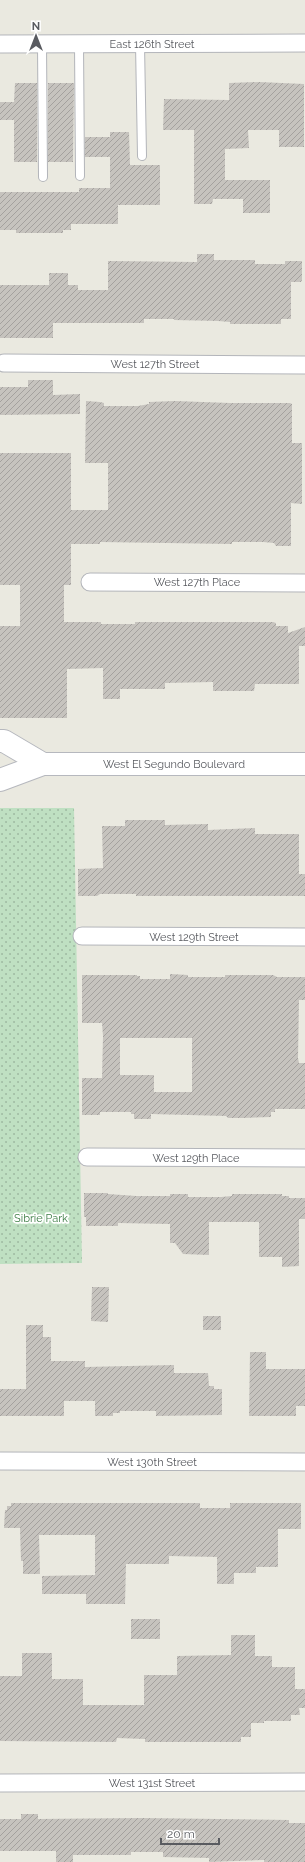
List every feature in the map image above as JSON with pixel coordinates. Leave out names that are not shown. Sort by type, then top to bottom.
[{"type":"main road","points":[[0,742],[4,741],[43,764]]},
{"type":"main road","name":"West El Segundo Boulevard","points":[[0,780],[43,764],[305,764]]},
{"type":"street","name":"East 126th Street","points":[[0,44],[305,43]]},
{"type":"street","name":"West 127th Street","points":[[4,363],[305,365]]},
{"type":"street","name":"West 127th Place","points":[[90,582],[305,583]]},
{"type":"street","name":"West 129th Street","points":[[82,936],[305,937]]},
{"type":"street","name":"West 129th Place","points":[[87,1157],[305,1158]]},
{"type":"street","name":"West 130th Street","points":[[0,1462],[305,1462]]},
{"type":"street","name":"West 131st Street","points":[[0,1783],[305,1782]]},
{"type":"lane","points":[[42,44],[43,177]]},
{"type":"lane","points":[[79,44],[80,176]]},
{"type":"lane","points":[[140,44],[142,156]]},
{"type":"green space","name":"Sibrie Park","points":[[0,808],[74,808],[82,1263],[0,1264]]},
{"type":"building","points":[[259,82],[304,84],[304,147],[279,147],[279,130],[248,130],[249,148],[225,149],[225,180],[270,180],[270,213],[243,213],[243,199],[213,199],[212,204],[194,204],[194,130],[163,130],[164,99],[229,100],[229,83]]},
{"type":"building","points":[[15,83],[37,83],[37,162],[14,162],[14,120],[0,120],[0,102],[14,102]]},
{"type":"building","points":[[48,83],[74,83],[73,162],[48,162]]},
{"type":"building","points":[[110,132],[129,132],[130,165],[160,165],[160,205],[118,205],[118,224],[71,224],[71,230],[63,230],[63,233],[16,233],[16,230],[0,230],[0,192],[79,192],[79,188],[110,188],[110,157],[85,157],[85,137],[110,137]]},
{"type":"building","points":[[197,254],[214,254],[214,260],[255,260],[255,264],[285,264],[285,261],[302,261],[301,282],[291,282],[291,319],[281,319],[281,324],[230,324],[230,322],[174,319],[144,319],[144,323],[53,323],[53,338],[0,338],[0,285],[49,285],[49,273],[68,273],[68,285],[78,285],[78,290],[108,290],[108,261],[197,262]]},
{"type":"building","points":[[28,380],[53,380],[53,395],[80,394],[80,414],[0,415],[0,387],[28,387]]},
{"type":"building","points":[[86,401],[104,403],[104,406],[138,406],[149,404],[149,402],[175,401],[292,404],[292,443],[302,443],[302,504],[291,503],[291,546],[276,546],[274,543],[263,542],[232,542],[232,544],[100,542],[100,544],[71,544],[71,585],[64,585],[64,622],[135,624],[135,622],[273,622],[276,623],[276,626],[288,626],[288,633],[305,627],[305,646],[299,646],[299,684],[255,684],[254,691],[213,691],[213,682],[165,683],[165,689],[120,689],[120,699],[103,699],[103,668],[67,669],[67,718],[0,718],[0,626],[20,626],[20,585],[0,585],[0,453],[71,453],[71,510],[108,510],[108,463],[85,463]]},
{"type":"building","points":[[125,820],[165,820],[165,825],[208,824],[208,830],[255,828],[255,834],[299,834],[299,874],[305,874],[305,896],[136,896],[136,894],[100,894],[97,896],[78,896],[78,869],[103,868],[102,826],[125,826]]},
{"type":"building","points":[[170,974],[188,975],[188,977],[273,975],[277,977],[305,977],[305,1000],[299,1000],[298,1058],[299,1063],[305,1063],[305,1109],[275,1109],[275,1112],[271,1112],[271,1117],[243,1118],[228,1118],[226,1116],[151,1114],[151,1119],[134,1119],[134,1114],[131,1114],[131,1112],[100,1112],[100,1115],[82,1115],[82,1078],[102,1078],[103,1036],[102,1023],[82,1023],[82,975],[137,975],[140,976],[140,979],[170,979]],"holes":[[[120,1038],[192,1038],[192,1092],[154,1092],[154,1075],[120,1075]]]},
{"type":"building","points":[[84,1193],[108,1193],[136,1196],[170,1196],[170,1194],[188,1194],[188,1197],[221,1197],[232,1196],[232,1194],[282,1194],[282,1196],[289,1196],[289,1198],[305,1198],[305,1219],[299,1219],[299,1266],[282,1267],[282,1257],[259,1257],[259,1222],[209,1222],[209,1255],[183,1254],[175,1243],[170,1243],[170,1224],[118,1223],[118,1226],[86,1226],[86,1217],[84,1217]]},
{"type":"building","points":[[92,1287],[109,1287],[108,1322],[91,1321]]},
{"type":"building","points":[[203,1316],[221,1316],[221,1330],[203,1330]]},
{"type":"building","points":[[26,1325],[43,1325],[43,1337],[51,1337],[51,1361],[85,1361],[85,1367],[174,1365],[174,1373],[208,1373],[209,1386],[214,1386],[214,1389],[222,1389],[222,1415],[156,1416],[156,1411],[120,1411],[120,1413],[113,1413],[113,1416],[95,1416],[95,1401],[64,1401],[64,1416],[0,1416],[0,1389],[26,1389]]},
{"type":"building","points":[[250,1352],[266,1352],[266,1369],[305,1369],[305,1406],[296,1406],[296,1416],[249,1416]]},
{"type":"building","points":[[11,1503],[200,1503],[200,1508],[230,1508],[230,1503],[301,1503],[301,1529],[278,1529],[278,1567],[256,1567],[256,1573],[234,1573],[234,1584],[217,1584],[217,1557],[169,1556],[169,1564],[126,1564],[125,1604],[86,1604],[86,1594],[42,1594],[42,1576],[95,1575],[95,1535],[39,1535],[40,1574],[23,1574],[20,1528],[4,1528],[5,1510],[7,1510],[7,1506],[11,1506]]},
{"type":"building","points":[[131,1619],[160,1619],[160,1639],[131,1639]]},
{"type":"building","points":[[231,1635],[255,1635],[255,1656],[272,1656],[272,1667],[295,1667],[295,1689],[305,1689],[305,1708],[299,1708],[300,1715],[291,1715],[291,1721],[264,1721],[264,1723],[251,1723],[251,1737],[241,1737],[241,1742],[145,1742],[145,1739],[117,1738],[116,1742],[0,1741],[0,1676],[22,1676],[22,1653],[52,1653],[52,1679],[83,1679],[83,1705],[144,1705],[144,1675],[177,1675],[177,1656],[231,1655]]},
{"type":"building","points":[[21,1814],[38,1814],[38,1819],[142,1818],[289,1820],[289,1823],[305,1823],[305,1862],[264,1862],[264,1860],[209,1862],[209,1858],[163,1857],[163,1852],[131,1852],[131,1855],[73,1855],[73,1862],[56,1862],[56,1851],[0,1851],[0,1819],[21,1819]]}]
